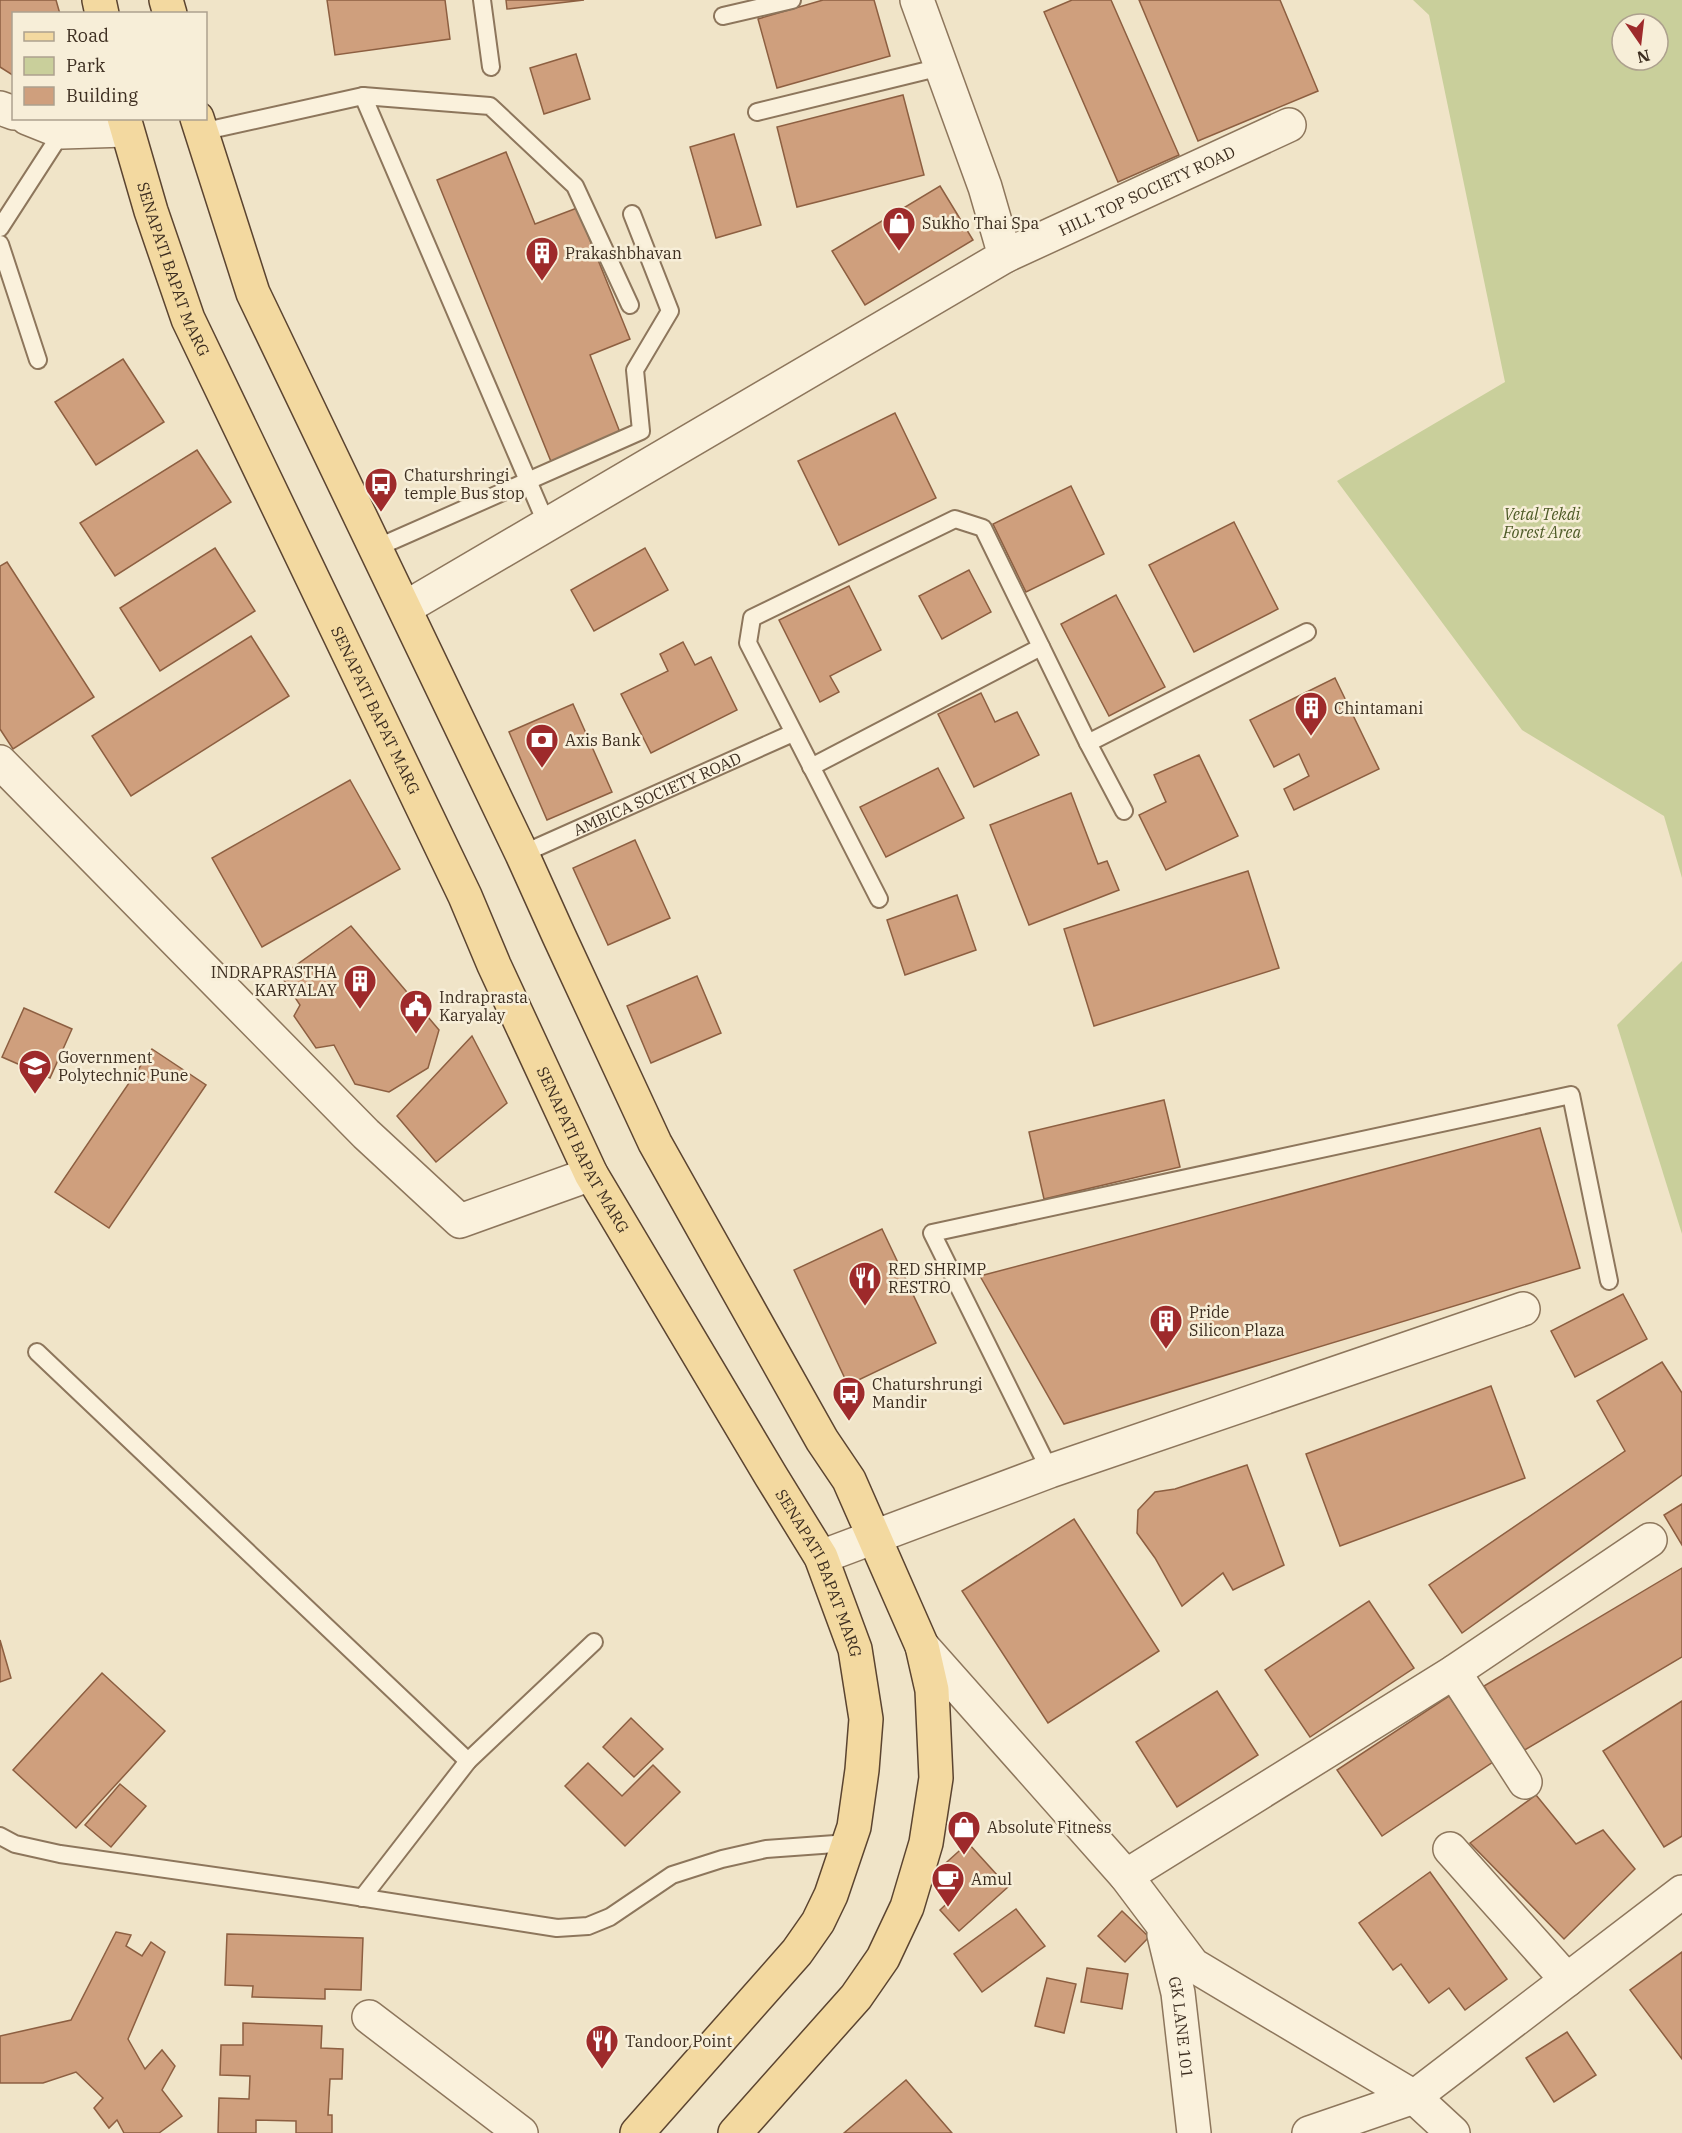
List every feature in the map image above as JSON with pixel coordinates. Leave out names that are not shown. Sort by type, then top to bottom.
[{"type":"main road","name":"SENAPATI BAPAT MARG","points":[[125,124],[151,211],[188,319],[465,896],[591,1174],[821,1557],[855,1649],[866,1719],[862,1770],[854,1827],[837,1881],[823,1913],[797,1952],[637,2133]]},
{"type":"main road","points":[[199,125],[253,293],[522,854],[655,1143],[822,1440],[849,1480],[922,1646],[932,1690],[936,1778],[926,1843],[907,1907],[883,1958],[856,1997],[735,2133]]},
{"type":"street","points":[[917,0],[985,187],[1005,256]]},
{"type":"street","points":[[32,120],[62,132],[125,124]]},
{"type":"street","name":"HILL TOP SOCIETY ROAD","points":[[405,608],[1005,256],[1289,125]]},
{"type":"street","points":[[0,762],[366,1134],[460,1221],[591,1174]]},
{"type":"street","points":[[821,1557],[1050,1471],[1523,1309]]},
{"type":"street","points":[[1126,1876],[1454,1672],[1650,1540]]},
{"type":"street","points":[[922,1646],[1126,1876],[1193,1965],[1414,2097],[1453,2133]]},
{"type":"street","points":[[1454,1672],[1525,1782]]},
{"type":"street","points":[[1450,1849],[1567,1980]]},
{"type":"street","points":[[1309,2133],[1414,2097],[1682,1892]]},
{"type":"street","name":"GK LANE 101","points":[[1162,1924],[1178,1993],[1194,2133]]},
{"type":"street","points":[[369,2018],[520,2133]]},
{"type":"lane","points":[[482,0],[490,67]]},
{"type":"lane","points":[[723,15],[792,0]]},
{"type":"lane","points":[[757,112],[941,67]]},
{"type":"lane","points":[[363,96],[547,525]]},
{"type":"lane","points":[[199,125],[363,96],[490,106],[575,186],[630,305]]},
{"type":"lane","points":[[0,228],[62,132]]},
{"type":"lane","points":[[376,548],[641,431],[635,370],[670,311],[632,214]]},
{"type":"lane","points":[[0,244],[38,360]]},
{"type":"lane","points":[[879,899],[748,643],[752,618],[955,519],[983,528],[1088,743],[1124,811]]},
{"type":"lane","points":[[1088,743],[1307,632]]},
{"type":"lane","points":[[811,767],[1041,647]]},
{"type":"lane","name":"AMBICA SOCIETY ROAD","points":[[522,854],[793,733]]},
{"type":"lane","points":[[1050,1471],[932,1233],[1571,1095],[1609,1281]]},
{"type":"lane","points":[[37,1352],[468,1761]]},
{"type":"lane","points":[[362,1898],[468,1761],[594,1642]]},
{"type":"lane","points":[[0,1836],[15,1844],[60,1854],[557,1928],[588,1926],[610,1917],[672,1875],[722,1859],[766,1850],[849,1843]]},
{"type":"green space","name":"Vetal Tekdi Forest Area","points":[[1413,0],[1682,0],[1682,878],[1664,816],[1522,730],[1337,481],[1505,382],[1429,15]]},
{"type":"green space","points":[[1682,961],[1682,1234],[1617,1025]]},
{"type":"building","points":[[0,0],[56,0],[59,12],[12,12],[12,75],[0,67]]},
{"type":"building","points":[[327,0],[445,0],[450,39],[335,55]]},
{"type":"building","points":[[506,0],[584,0],[507,9]]},
{"type":"building","points":[[823,0],[874,0],[890,56],[777,88],[758,19]]},
{"type":"building","points":[[1072,0],[1111,0],[1179,155],[1118,182],[1044,12]]},
{"type":"building","points":[[1139,0],[1280,0],[1318,91],[1198,141]]},
{"type":"building","points":[[576,54],[590,99],[544,114],[530,68]]},
{"type":"building","points":[[903,95],[924,175],[797,207],[777,127]]},
{"type":"building","points":[[734,134],[761,225],[716,238],[690,147]]},
{"type":"building","name":"Prakashbhavan","points":[[506,152],[535,224],[577,208],[630,339],[590,355],[621,435],[552,464],[437,180]]},
{"type":"building","points":[[940,186],[973,240],[865,305],[832,251]]},
{"type":"building","points":[[123,359],[164,422],[96,465],[55,402]]},
{"type":"building","points":[[895,413],[936,498],[839,545],[798,461]]},
{"type":"building","points":[[197,450],[231,502],[115,576],[80,523]]},
{"type":"building","points":[[1071,486],[1104,554],[1026,592],[993,524]]},
{"type":"building","points":[[1234,522],[1278,609],[1194,652],[1149,565]]},
{"type":"building","points":[[215,548],[255,611],[160,671],[120,608]]},
{"type":"building","points":[[645,548],[668,590],[594,631],[571,590]]},
{"type":"building","points":[[7,562],[94,697],[13,749],[0,729],[0,566]]},
{"type":"building","points":[[969,570],[991,612],[942,639],[919,596]]},
{"type":"building","points":[[849,586],[881,650],[830,676],[839,692],[820,702],[779,620]]},
{"type":"building","points":[[1116,595],[1165,687],[1109,716],[1061,624]]},
{"type":"building","points":[[251,636],[289,696],[131,796],[92,736]]},
{"type":"building","points":[[683,642],[695,665],[711,657],[737,710],[651,753],[621,694],[668,671],[660,654]]},
{"type":"building","name":"Chintamani","points":[[1335,678],[1379,769],[1294,810],[1284,789],[1309,776],[1299,754],[1274,767],[1250,720]]},
{"type":"building","points":[[981,693],[995,722],[1017,712],[1039,755],[974,787],[938,714]]},
{"type":"building","points":[[573,704],[612,792],[547,820],[509,732]]},
{"type":"building","points":[[1199,755],[1238,836],[1166,870],[1139,815],[1166,802],[1154,775]]},
{"type":"building","points":[[938,768],[964,818],[886,857],[860,807]]},
{"type":"building","points":[[350,780],[400,869],[262,947],[212,858]]},
{"type":"building","points":[[1071,793],[1098,864],[1107,861],[1119,890],[1029,925],[990,825]]},
{"type":"building","points":[[635,840],[670,918],[608,945],[573,868]]},
{"type":"building","points":[[1248,871],[1279,968],[1094,1026],[1064,929]]},
{"type":"building","points":[[957,895],[976,950],[905,975],[887,920]]},
{"type":"building","name":"INDRAPRASTHA KARYALAY","points":[[351,926],[439,1030],[428,1068],[389,1092],[355,1084],[334,1045],[316,1048],[294,1016],[300,1005],[281,976]]},
{"type":"building","points":[[697,976],[721,1033],[651,1063],[627,1006]]},
{"type":"building","points":[[24,1008],[72,1029],[50,1078],[2,1057]]},
{"type":"building","points":[[472,1036],[507,1103],[436,1162],[397,1116]]},
{"type":"building","points":[[152,1049],[206,1085],[109,1228],[55,1192]]},
{"type":"building","points":[[1164,1100],[1180,1167],[1044,1199],[1029,1132]]},
{"type":"building","name":"Pride Silicon Plaza","points":[[1540,1128],[1580,1268],[1064,1424],[980,1276]]},
{"type":"building","name":"RED SHRIMP RESTRO","points":[[882,1229],[936,1343],[848,1385],[794,1270]]},
{"type":"building","points":[[1623,1294],[1647,1339],[1575,1377],[1551,1331]]},
{"type":"building","points":[[1662,1362],[1682,1393],[1682,1475],[1462,1633],[1429,1585],[1625,1451],[1597,1401]]},
{"type":"building","points":[[1491,1386],[1525,1478],[1340,1546],[1306,1454]]},
{"type":"building","points":[[1247,1465],[1284,1565],[1233,1590],[1223,1573],[1182,1606],[1155,1558],[1137,1533],[1138,1510],[1155,1492],[1175,1489]]},
{"type":"building","points":[[1682,1504],[1682,1545],[1664,1515]]},
{"type":"building","points":[[1074,1519],[1159,1651],[1048,1723],[962,1591]]},
{"type":"building","points":[[1682,1568],[1682,1657],[1523,1751],[1484,1686]]},
{"type":"building","points":[[1369,1601],[1414,1668],[1310,1737],[1265,1670]]},
{"type":"building","points":[[0,1640],[11,1678],[0,1682]]},
{"type":"building","points":[[102,1673],[165,1731],[76,1828],[13,1770]]},
{"type":"building","points":[[1217,1691],[1258,1755],[1177,1807],[1136,1742]]},
{"type":"building","points":[[1449,1696],[1493,1762],[1382,1836],[1337,1770]]},
{"type":"building","points":[[1682,1701],[1682,1836],[1664,1847],[1603,1751]]},
{"type":"building","points":[[631,1718],[663,1749],[634,1777],[603,1747]]},
{"type":"building","points":[[588,1763],[622,1796],[653,1765],[680,1792],[625,1846],[565,1786]]},
{"type":"building","points":[[120,1784],[146,1806],[111,1847],[85,1825]]},
{"type":"building","points":[[1536,1795],[1576,1844],[1603,1830],[1635,1869],[1564,1939],[1470,1843]]},
{"type":"building","points":[[968,1843],[1008,1887],[959,1931],[940,1910],[958,1893],[938,1870]]},
{"type":"building","points":[[1430,1872],[1507,1979],[1465,2010],[1449,1988],[1429,2003],[1401,1964],[1393,1970],[1359,1923]]},
{"type":"building","points":[[1016,1909],[1045,1946],[982,1992],[954,1954]]},
{"type":"building","points":[[1122,1911],[1149,1937],[1125,1962],[1098,1936]]},
{"type":"building","points":[[116,1932],[131,1935],[126,1946],[142,1956],[151,1942],[165,1952],[128,2039],[145,2069],[162,2050],[175,2066],[162,2090],[182,2116],[159,2133],[124,2133],[117,2120],[109,2128],[94,2108],[103,2098],[76,2072],[43,2083],[0,2083],[0,2036],[71,2020]]},
{"type":"building","points":[[227,1934],[363,1938],[361,1990],[325,1989],[325,1999],[252,1997],[253,1986],[225,1985]]},
{"type":"building","points":[[1682,1952],[1682,2059],[1630,1990]]},
{"type":"building","points":[[1087,1968],[1128,1974],[1122,2009],[1081,2002]]},
{"type":"building","points":[[1047,1978],[1076,1984],[1064,2033],[1035,2026]]},
{"type":"building","points":[[243,2023],[322,2026],[321,2048],[343,2049],[342,2079],[330,2079],[328,2115],[332,2115],[332,2133],[296,2133],[296,2121],[256,2120],[256,2133],[218,2133],[219,2098],[249,2099],[250,2076],[220,2075],[221,2045],[243,2045]]},
{"type":"building","points":[[1567,2032],[1596,2075],[1554,2102],[1526,2058]]},
{"type":"building","points":[[906,2080],[952,2133],[844,2133]]},
{"type":"place","name":"Sukho Thai Spa","points":[[899,252]]},
{"type":"place","name":"Prakashbhavan","points":[[542,282]]},
{"type":"place","name":"Chaturshringi temple Bus stop","points":[[381,513]]},
{"type":"place","name":"Chintamani","points":[[1311,737]]},
{"type":"place","name":"Axis Bank","points":[[542,769]]},
{"type":"place","name":"INDRAPRASTHA KARYALAY","points":[[360,1010]]},
{"type":"place","name":"Indraprasta Karyalay","points":[[416,1035]]},
{"type":"place","name":"Government Polytechnic Pune","points":[[35,1095]]},
{"type":"place","name":"RED SHRIMP RESTRO","points":[[865,1307]]},
{"type":"place","name":"Pride Silicon Plaza","points":[[1166,1350]]},
{"type":"place","name":"Chaturshrungi Mandir","points":[[849,1422]]},
{"type":"place","name":"Absolute Fitness","points":[[964,1856]]},
{"type":"place","name":"Amul","points":[[948,1908]]},
{"type":"place","name":"Tandoor Point","points":[[602,2070]]}]
